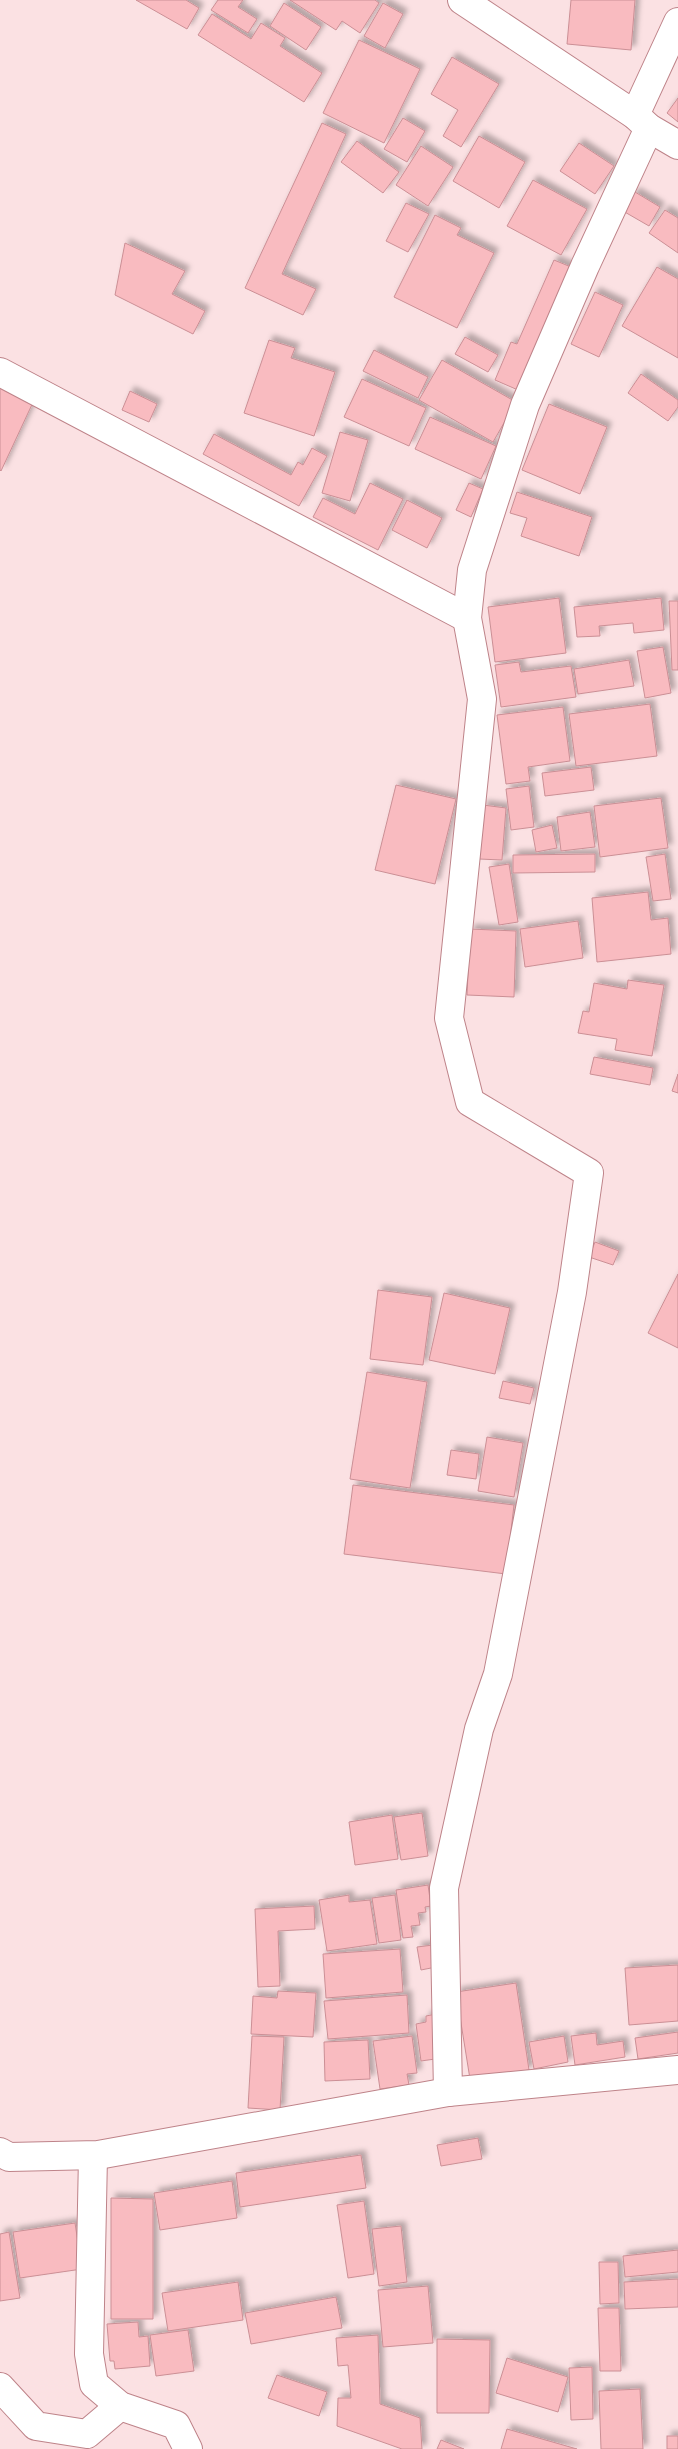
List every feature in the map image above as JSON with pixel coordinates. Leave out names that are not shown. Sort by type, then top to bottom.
[{"type":"street","points":[[462,0],[678,145]]},
{"type":"street","points":[[448,2092],[444,1888],[479,1729],[498,1674],[572,1292],[589,1173],[470,1102],[449,1018],[482,699],[467,618],[472,570],[525,405],[585,266],[642,122],[678,22]]},
{"type":"street","points":[[0,372],[467,618]]},
{"type":"street","points":[[0,2152],[9,2157],[93,2156],[448,2092],[678,2070]]},
{"type":"street","points":[[93,2156],[89,2354],[94,2384],[120,2406],[176,2425],[188,2449]]},
{"type":"street","points":[[0,2387],[36,2426],[87,2434],[120,2406]]},
{"type":"building","points":[[136,0],[186,0],[199,8],[187,29]]},
{"type":"building","points":[[218,0],[243,0],[238,7],[257,19],[248,33],[211,10]]},
{"type":"building","points":[[290,0],[375,0],[379,3],[360,33],[342,21],[336,30]]},
{"type":"building","points":[[571,0],[635,0],[631,50],[567,44]]},
{"type":"building","points":[[284,3],[321,27],[306,50],[270,26]]},
{"type":"building","points":[[383,3],[403,14],[385,48],[364,36]]},
{"type":"building","points":[[212,14],[251,39],[261,23],[285,38],[280,46],[322,73],[304,102],[198,35]]},
{"type":"building","points":[[359,40],[420,69],[384,143],[323,113]]},
{"type":"building","points":[[452,57],[499,84],[461,147],[443,136],[458,110],[431,94]]},
{"type":"building","points":[[678,98],[678,122],[667,113]]},
{"type":"building","points":[[403,118],[425,131],[407,162],[384,149]]},
{"type":"building","points":[[322,123],[346,134],[282,274],[316,289],[303,315],[245,288]]},
{"type":"building","points":[[479,136],[525,162],[499,208],[453,181]]},
{"type":"building","points":[[357,141],[399,172],[383,193],[341,162]]},
{"type":"building","points":[[579,143],[614,166],[595,194],[560,171]]},
{"type":"building","points":[[421,146],[453,167],[428,206],[396,185]]},
{"type":"building","points":[[533,180],[587,209],[561,255],[507,226]]},
{"type":"building","points":[[635,192],[660,207],[649,226],[623,211]]},
{"type":"building","points":[[406,203],[429,214],[408,252],[386,241]]},
{"type":"building","points":[[665,210],[678,218],[678,253],[649,233]]},
{"type":"building","points":[[435,215],[461,228],[457,235],[494,253],[457,328],[394,297]]},
{"type":"building","points":[[125,243],[185,271],[172,294],[205,311],[193,334],[115,295]]},
{"type":"building","points":[[554,260],[571,267],[518,390],[495,380],[511,342],[517,344]]},
{"type":"building","points":[[657,267],[678,279],[678,358],[622,326]]},
{"type":"building","points":[[595,292],[623,305],[599,357],[571,344]]},
{"type":"building","points":[[465,337],[498,355],[488,372],[455,354]]},
{"type":"building","points":[[269,340],[295,348],[291,358],[335,372],[314,436],[244,413]]},
{"type":"building","points":[[374,350],[428,377],[418,398],[363,371]]},
{"type":"building","points":[[442,360],[516,402],[493,442],[419,400]]},
{"type":"building","points":[[641,374],[678,400],[678,407],[668,421],[628,393]]},
{"type":"building","points":[[362,379],[426,408],[409,446],[344,417]]},
{"type":"building","points":[[0,382],[35,398],[1,471],[0,470]]},
{"type":"building","points":[[130,391],[157,404],[149,422],[122,410]]},
{"type":"building","points":[[549,404],[607,427],[580,494],[522,470]]},
{"type":"building","points":[[430,417],[496,446],[481,479],[415,449]]},
{"type":"building","points":[[340,432],[368,440],[350,501],[322,493]]},
{"type":"building","points":[[214,434],[291,475],[298,462],[303,465],[312,448],[327,456],[299,506],[203,454]]},
{"type":"building","points":[[370,483],[403,499],[378,550],[313,517],[323,498],[355,514]]},
{"type":"building","points":[[469,483],[483,489],[471,517],[456,510]]},
{"type":"building","points":[[517,492],[592,517],[579,556],[521,536],[527,518],[510,513]]},
{"type":"building","points":[[407,500],[442,518],[427,548],[392,530]]},
{"type":"building","points":[[559,598],[566,653],[495,662],[488,607]]},
{"type":"building","points":[[661,598],[664,630],[634,633],[633,623],[599,626],[600,636],[577,637],[574,607]]},
{"type":"building","points":[[669,601],[678,601],[678,670],[672,670]]},
{"type":"building","points":[[663,647],[671,693],[645,698],[637,651]]},
{"type":"building","points":[[629,660],[634,686],[578,694],[574,669]]},
{"type":"building","points":[[519,662],[521,672],[571,666],[576,697],[501,707],[495,665]]},
{"type":"building","points":[[650,704],[657,756],[576,766],[569,714]]},
{"type":"building","points":[[563,707],[570,761],[528,767],[530,781],[506,784],[497,715]]},
{"type":"building","points":[[591,767],[594,790],[545,796],[542,773]]},
{"type":"building","points":[[396,785],[456,799],[435,884],[375,870]]},
{"type":"building","points":[[529,786],[534,827],[511,830],[506,789]]},
{"type":"building","points":[[661,798],[668,848],[600,857],[594,806]]},
{"type":"building","points":[[483,805],[506,808],[502,860],[479,859]]},
{"type":"building","points":[[590,812],[595,847],[561,851],[557,817]]},
{"type":"building","points":[[552,825],[557,848],[536,852],[532,830]]},
{"type":"building","points":[[595,854],[595,872],[513,873],[513,855]]},
{"type":"building","points":[[665,854],[671,899],[653,901],[646,857]]},
{"type":"building","points":[[509,864],[518,922],[499,925],[489,867]]},
{"type":"building","points":[[648,892],[651,920],[668,918],[671,954],[597,962],[592,898]]},
{"type":"building","points":[[578,921],[583,958],[525,967],[520,929]]},
{"type":"building","points":[[470,929],[516,931],[514,997],[467,995]]},
{"type":"building","points":[[628,980],[664,985],[652,1056],[615,1050],[617,1039],[578,1033],[583,1011],[589,1012],[594,983],[627,989]]},
{"type":"building","points":[[594,1057],[653,1068],[650,1085],[590,1074]]},
{"type":"building","points":[[678,1074],[678,1093],[672,1091]]},
{"type":"building","points":[[595,1242],[619,1251],[613,1265],[589,1257]]},
{"type":"building","points":[[678,1274],[678,1348],[648,1333]]},
{"type":"building","points":[[378,1290],[432,1297],[423,1365],[370,1359]]},
{"type":"building","points":[[444,1293],[510,1308],[495,1374],[429,1360]]},
{"type":"building","points":[[367,1372],[427,1382],[410,1488],[350,1479]]},
{"type":"building","points":[[503,1381],[534,1388],[530,1404],[499,1398]]},
{"type":"building","points":[[487,1437],[523,1443],[514,1497],[478,1491]]},
{"type":"building","points":[[451,1450],[479,1454],[476,1479],[447,1475]]},
{"type":"building","points":[[353,1485],[514,1505],[506,1574],[344,1554]]},
{"type":"building","points":[[422,1813],[428,1856],[401,1860],[394,1817]]},
{"type":"building","points":[[392,1815],[398,1859],[355,1865],[349,1822]]},
{"type":"building","points":[[428,1885],[431,1906],[425,1907],[426,1912],[418,1913],[420,1925],[411,1926],[413,1937],[403,1938],[396,1890]]},
{"type":"building","points":[[349,1895],[349,1902],[370,1900],[377,1944],[327,1951],[319,1900]]},
{"type":"building","points":[[395,1895],[401,1940],[379,1943],[372,1898]]},
{"type":"building","points":[[314,1906],[315,1929],[278,1931],[280,1986],[258,1987],[255,1909]]},
{"type":"building","points":[[433,1945],[436,1967],[421,1970],[417,1947]]},
{"type":"building","points":[[400,1949],[403,1992],[326,1998],[323,1954]]},
{"type":"building","points":[[678,1965],[678,2021],[629,2025],[625,1968]]},
{"type":"building","points":[[516,1983],[529,2070],[470,2079],[456,1992]]},
{"type":"building","points":[[278,1991],[316,1993],[313,2037],[251,2034],[253,1996],[277,1998]]},
{"type":"building","points":[[407,1995],[409,2033],[328,2039],[324,2001]]},
{"type":"building","points":[[436,2014],[442,2058],[421,2061],[416,2024],[426,2022],[426,2016]]},
{"type":"building","points":[[678,2032],[678,2053],[638,2059],[635,2038]]},
{"type":"building","points":[[596,2033],[597,2045],[623,2041],[625,2057],[575,2065],[571,2036]]},
{"type":"building","points":[[252,2036],[284,2037],[280,2110],[248,2108]]},
{"type":"building","points":[[412,2036],[417,2073],[407,2074],[409,2085],[380,2089],[373,2041]]},
{"type":"building","points":[[564,2036],[568,2062],[534,2069],[529,2042]]},
{"type":"building","points":[[368,2040],[370,2079],[325,2081],[324,2042]]},
{"type":"building","points":[[478,2138],[482,2159],[441,2166],[437,2145]]},
{"type":"building","points":[[361,2155],[366,2188],[240,2207],[236,2173]]},
{"type":"building","points":[[232,2181],[237,2218],[160,2230],[154,2193]]},
{"type":"building","points":[[111,2198],[153,2199],[153,2319],[111,2319]]},
{"type":"building","points":[[364,2201],[374,2274],[348,2278],[337,2205]]},
{"type":"building","points":[[75,2223],[82,2269],[20,2278],[13,2232]]},
{"type":"building","points":[[401,2226],[407,2282],[379,2286],[372,2229]]},
{"type":"building","points":[[9,2232],[20,2298],[0,2301],[0,2234]]},
{"type":"building","points":[[678,2250],[678,2272],[625,2277],[623,2256]]},
{"type":"building","points":[[599,2262],[618,2262],[619,2303],[600,2304]]},
{"type":"building","points":[[678,2279],[678,2307],[625,2309],[624,2282]]},
{"type":"building","points":[[238,2282],[243,2320],[168,2331],[162,2293]]},
{"type":"building","points":[[428,2286],[433,2343],[383,2347],[378,2290]]},
{"type":"building","points":[[336,2297],[342,2328],[251,2344],[245,2313]]},
{"type":"building","points":[[598,2308],[619,2308],[621,2371],[600,2371]]},
{"type":"building","points":[[138,2322],[139,2337],[148,2336],[150,2366],[115,2369],[114,2361],[110,2361],[107,2324]]},
{"type":"building","points":[[188,2330],[194,2371],[156,2376],[150,2335]]},
{"type":"building","points":[[378,2335],[380,2404],[420,2418],[422,2449],[402,2449],[337,2426],[338,2398],[351,2398],[348,2365],[338,2366],[336,2338]]},
{"type":"building","points":[[437,2339],[490,2340],[489,2413],[437,2413]]},
{"type":"building","points":[[507,2358],[568,2377],[558,2412],[496,2393]]},
{"type":"building","points":[[592,2367],[593,2419],[571,2420],[569,2368]]},
{"type":"building","points":[[277,2375],[327,2392],[319,2416],[268,2398]]},
{"type":"building","points":[[640,2389],[643,2449],[601,2449],[599,2391]]},
{"type":"building","points":[[507,2429],[577,2449],[501,2449]]},
{"type":"building","points":[[667,2436],[678,2436],[678,2449],[667,2449]]},
{"type":"building","points":[[441,2440],[464,2449],[437,2449]]}]
